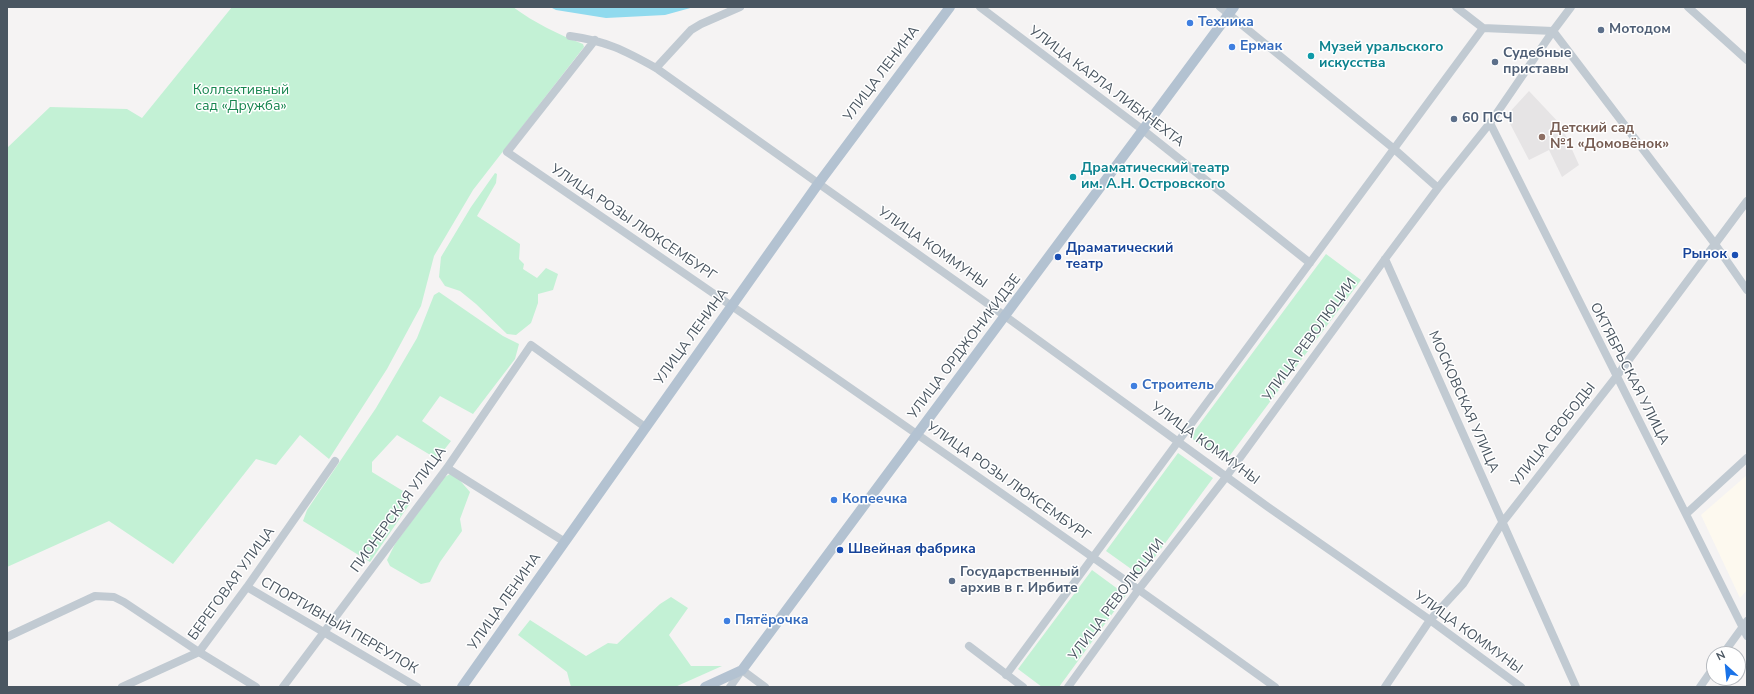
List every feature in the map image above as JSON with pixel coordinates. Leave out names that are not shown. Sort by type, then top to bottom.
[{"type":"main road","name":"УЛИЦА ЛЕНИНА","points":[[462,687],[818,184],[950,7]]},
{"type":"main road","name":"УЛИЦА ОРДЖОНИКИДЗЕ","points":[[705,687],[742,670],[1231,11]]},
{"type":"street","points":[[656,68],[691,30],[740,7]]},
{"type":"street","name":"УЛИЦА КАРЛА ЛИБКНЕХТА","points":[[980,7],[1143,130],[1310,263]]},
{"type":"street","points":[[1220,7],[1231,11],[1438,188]]},
{"type":"street","points":[[1456,7],[1483,28],[1553,31],[1715,244],[1747,290]]},
{"type":"street","name":"УЛИЦА РЕВОЛЮЦИИ","points":[[1068,687],[1226,476],[1438,188],[1490,123],[1571,7]]},
{"type":"street","points":[[1688,7],[1747,60]]},
{"type":"street","points":[[1006,675],[1393,148],[1483,28]]},
{"type":"street","name":"УЛИЦА КОММУНЫ","points":[[570,36],[595,40],[624,50],[656,68],[1005,316],[1226,476],[1430,620],[1521,687]]},
{"type":"street","name":"УЛИЦА РОЗЫ ЛЮКСЕМБУРГ","points":[[595,40],[507,152],[1140,589],[1275,687]]},
{"type":"street","name":"ОКТЯБРЬСКАЯ УЛИЦА","points":[[1490,123],[1616,377],[1686,514],[1745,623],[1747,636]]},
{"type":"street","name":"УЛИЦА СВОБОДЫ","points":[[1385,687],[1430,620],[1463,584],[1502,523],[1616,377],[1747,201]]},
{"type":"street","name":"МОСКОВСКАЯ УЛИЦА","points":[[1385,259],[1576,687]]},
{"type":"street","name":"ПИОНЕРСКАЯ УЛИЦА","points":[[283,687],[447,468],[531,345],[645,427]]},
{"type":"street","points":[[1686,514],[1747,458]]},
{"type":"street","name":"БЕРЕГОВАЯ УЛИЦА","points":[[122,687],[199,652],[247,587],[335,461]]},
{"type":"street","points":[[447,468],[565,542]]},
{"type":"street","name":"СПОРТИВНЫЙ ПЕРЕУЛОК","points":[[247,587],[417,687]]},
{"type":"street","points":[[7,637],[95,596],[114,597],[256,687]]},
{"type":"street","points":[[1729,646],[1745,623]]},
{"type":"street","points":[[969,646],[1023,687]]},
{"type":"street","points":[[730,687],[742,670],[765,687]]},
{"type":"street","points":[[1700,687],[1706,678]]},
{"type":"shaded area","name":"Детский сад №1 «Домовёнок»","points":[[1529,91],[1561,125],[1579,165],[1562,177],[1549,150],[1529,160],[1506,116]]},
{"type":"shaded area","points":[[1747,475],[1747,590],[1740,598],[1701,515]]},
{"type":"green space","name":"Коллективный сад «Дружба»","points":[[232,7],[513,7],[546,28],[583,44],[584,47],[473,190],[434,256],[421,306],[387,369],[329,459],[300,435],[276,465],[256,459],[173,564],[109,521],[7,567],[7,148],[50,107],[127,109],[142,118]]},
{"type":"green space","points":[[495,173],[497,174],[496,183],[477,216],[520,244],[519,259],[524,264],[523,269],[537,278],[546,268],[558,274],[553,290],[538,294],[538,303],[531,323],[516,335],[507,334],[476,304],[460,291],[445,286],[439,277],[441,257],[471,207]]},
{"type":"green space","points":[[1326,254],[1361,280],[1225,462],[1190,437]]},
{"type":"green space","points":[[439,292],[503,336],[519,344],[515,359],[473,414],[440,396],[422,421],[451,441],[437,459],[397,435],[372,462],[372,472],[403,491],[411,502],[370,562],[303,521],[307,510],[376,408],[417,338],[434,295]]},
{"type":"green space","points":[[1178,453],[1213,478],[1141,576],[1106,551]]},
{"type":"green space","points":[[450,474],[457,477],[470,492],[460,519],[462,531],[440,562],[430,582],[421,584],[390,566],[387,560],[395,544],[443,478]]},
{"type":"green space","points":[[1092,570],[1126,595],[1059,687],[1042,687],[1018,669]]},
{"type":"green space","points":[[671,597],[688,608],[669,635],[691,666],[722,666],[675,687],[571,687],[567,672],[518,635],[530,620],[586,656],[608,643],[617,644],[660,604]]},
{"type":"water","points":[[550,7],[694,7],[665,15],[606,18],[556,10]]},
{"type":"place","name":"Техника","points":[[1190,23]]},
{"type":"place","name":"Мотодом","points":[[1601,30]]},
{"type":"place","name":"Ермак","points":[[1232,47]]},
{"type":"place","name":"Музей уральского искусства","points":[[1311,56]]},
{"type":"place","name":"Судебные приставы","points":[[1495,62]]},
{"type":"place","name":"60 ПСЧ","points":[[1454,119]]},
{"type":"place","name":"Детский сад №1 «Домовёнок»","points":[[1542,137]]},
{"type":"place","name":"Драматический театр им. А.Н. Островского","points":[[1073,177]]},
{"type":"place","name":"Рынок","points":[[1735,255]]},
{"type":"place","name":"Драматический театр","points":[[1058,257]]},
{"type":"place","name":"Строитель","points":[[1134,386]]},
{"type":"place","name":"Копеечка","points":[[834,500]]},
{"type":"place","name":"Швейная фабрика","points":[[840,550]]},
{"type":"place","name":"Государственный архив в г. Ирбите","points":[[952,581]]},
{"type":"place","name":"Пятёрочка","points":[[727,621]]}]
